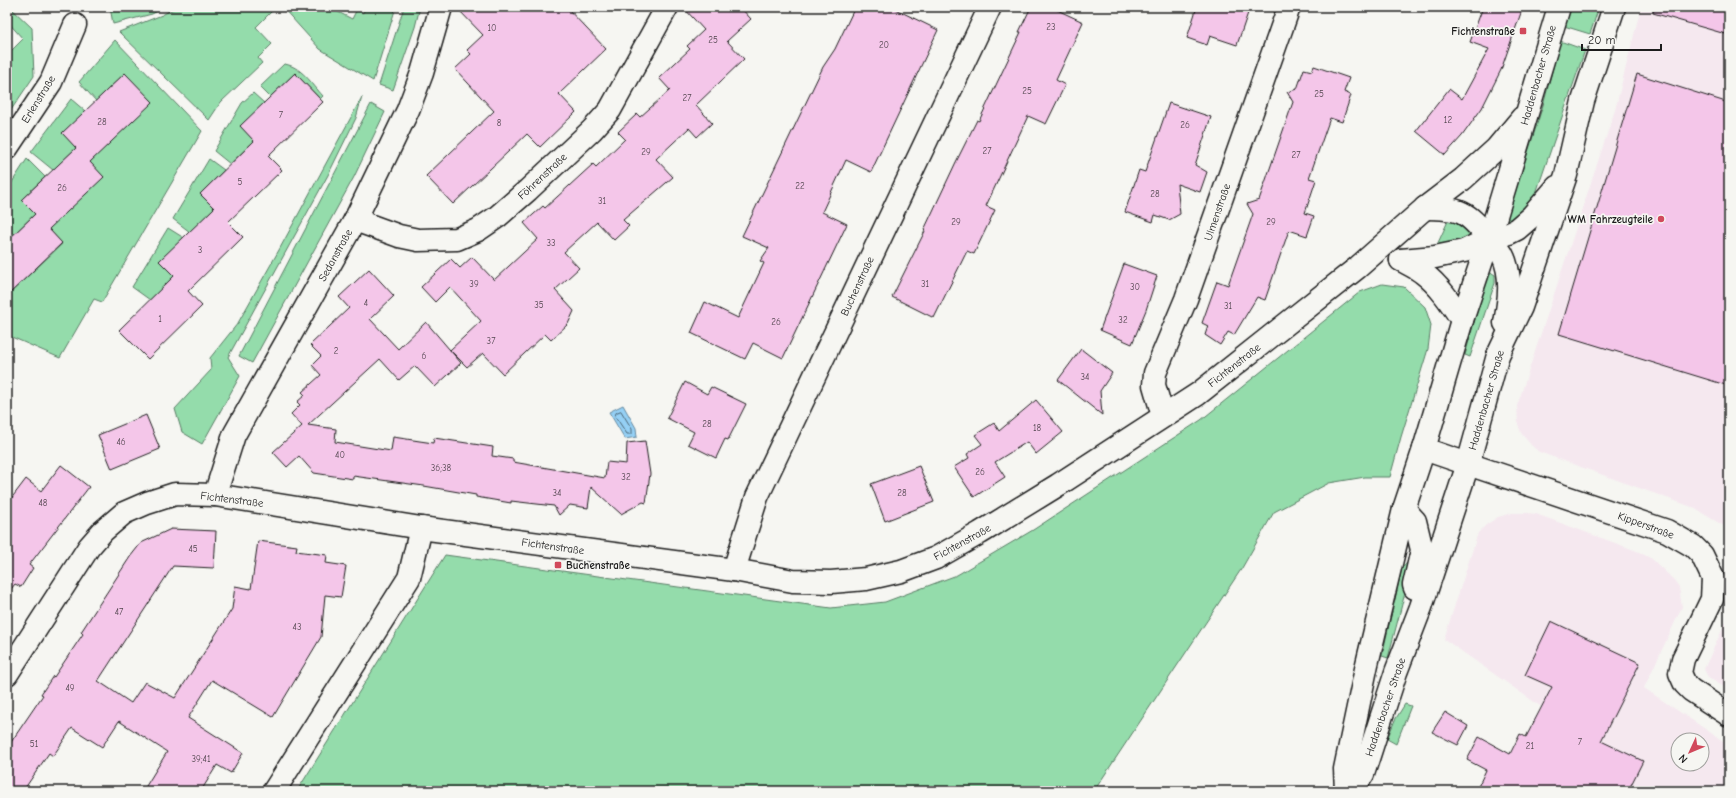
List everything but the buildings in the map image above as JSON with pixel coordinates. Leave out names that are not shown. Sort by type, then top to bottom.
[{"type":"street","name":"Sedanstraße","points":[[215,495],[234,435],[355,220],[408,110],[422,73],[441,7]]},
{"type":"street","name":"Föhrenstraße","points":[[355,220],[399,236],[418,240],[457,239],[478,230],[528,190],[592,130],[610,110],[667,7]]},
{"type":"street","name":"Buchenstraße","points":[[734,570],[757,497],[990,7]]},
{"type":"street","name":"Ulmenstraße","points":[[1163,416],[1154,385],[1155,373],[1186,299],[1289,7]]},
{"type":"street","name":"Haddenbacher Straße","points":[[1346,791],[1346,761],[1367,664],[1404,510],[1424,449],[1462,320],[1489,239],[1558,7]]},
{"type":"street","name":"Haddenbacher Straße","points":[[1352,791],[1363,774],[1396,672],[1421,607],[1468,464],[1493,370],[1502,344],[1521,307],[1566,175],[1583,101],[1614,7]]},
{"type":"street","name":"Erlenstraße","points":[[7,148],[51,82],[75,25]]},
{"type":"street","name":"Fichtenstraße","points":[[7,674],[89,547],[103,531],[124,513],[147,503],[175,494],[215,495],[421,528],[734,570],[793,581],[831,582],[866,579],[908,568],[936,558],[1058,485],[1198,394],[1357,268],[1426,208],[1463,179],[1496,149],[1528,111]]},
{"type":"street","name":"Fichtenstraße","points":[[1357,268],[1401,260],[1435,257],[1464,251],[1489,239],[1509,233],[1525,223],[1566,175]]},
{"type":"street","points":[[1426,208],[1445,208],[1467,215],[1476,222],[1501,254],[1506,265],[1509,281],[1509,302],[1502,344]]},
{"type":"street","points":[[1401,260],[1423,273],[1435,284],[1449,300],[1462,320]]},
{"type":"street","name":"Kipperstraße","points":[[1424,449],[1667,531],[1693,546],[1702,555],[1713,578],[1712,599],[1682,659],[1680,673],[1685,684],[1691,690],[1729,715]]},
{"type":"street","points":[[1404,510],[1415,521],[1422,550],[1414,585],[1421,607]]},
{"type":"street","points":[[274,791],[409,578],[421,528]]},
{"type":"shaded area","points":[[1641,7],[1729,7],[1729,529],[1692,507],[1539,452],[1521,433],[1518,424],[1517,406],[1615,110]]},
{"type":"shaded area","points":[[1512,513],[1536,514],[1637,551],[1652,559],[1674,580],[1679,587],[1682,607],[1644,688],[1710,732],[1670,732],[1670,772],[1710,772],[1710,732],[1729,745],[1729,791],[1525,791],[1560,720],[1444,639],[1478,533],[1486,525],[1498,517]]},
{"type":"shaded area","points":[[1729,615],[1729,690],[1708,677],[1704,669]]},
{"type":"green space","points":[[7,7],[10,7],[32,28],[34,76],[7,116],[7,55],[23,39],[7,21]]},
{"type":"green space","points":[[110,7],[165,7],[152,14],[113,24]]},
{"type":"green space","points":[[177,7],[276,7],[256,27],[272,44],[258,58],[262,63],[221,102],[209,120],[119,32],[162,15]]},
{"type":"green space","points":[[282,7],[313,7],[321,11],[323,7],[328,7],[352,19],[357,9],[363,13],[366,7],[396,7],[373,81],[320,49]]},
{"type":"green space","points":[[404,7],[420,7],[415,27],[393,90],[379,85]]},
{"type":"green space","points":[[1570,7],[1599,7],[1590,34],[1564,26]]},
{"type":"green space","points":[[115,40],[202,131],[102,302],[94,299],[60,358],[7,335],[7,296],[62,244],[49,229],[90,162],[125,73],[96,101],[79,82]]},
{"type":"green space","points":[[1560,41],[1585,50],[1534,199],[1529,208],[1505,224],[1544,102]]},
{"type":"green space","points":[[284,64],[290,65],[301,72],[323,96],[320,99],[295,73],[270,97],[260,87]]},
{"type":"green space","points":[[253,93],[264,103],[254,141],[230,164],[214,151],[242,103]]},
{"type":"green space","points":[[362,97],[356,118],[328,175],[228,357],[240,376],[202,444],[182,432],[175,409],[211,370],[210,358],[238,323]]},
{"type":"green space","points":[[71,99],[85,111],[76,148],[53,170],[31,152]]},
{"type":"green space","points":[[371,104],[385,112],[354,177],[252,363],[239,356]]},
{"type":"green space","points":[[27,159],[45,177],[21,200],[35,214],[11,237],[7,234],[7,190]]},
{"type":"green space","points":[[209,159],[224,170],[200,194],[214,208],[190,232],[173,219]]},
{"type":"green space","points":[[1448,221],[1463,225],[1472,231],[1472,236],[1467,242],[1437,245]]},
{"type":"green space","points":[[168,228],[184,238],[160,262],[174,276],[150,300],[132,287]]},
{"type":"green space","points":[[1492,273],[1495,275],[1495,283],[1470,357],[1465,355],[1487,276]]},
{"type":"green space","points":[[1382,284],[1404,287],[1425,307],[1431,325],[1428,349],[1390,477],[1365,477],[1329,483],[1274,512],[1242,568],[1094,791],[297,791],[445,555],[831,608],[885,602],[957,575],[1033,530],[1201,420],[1360,292]]},
{"type":"green space","points":[[1407,563],[1409,565],[1406,589],[1388,658],[1382,656],[1402,567]]},
{"type":"green space","points":[[1405,704],[1411,706],[1396,744],[1387,739],[1395,720]]},
{"type":"water","points":[[623,405],[636,428],[637,437],[625,439],[609,412]]},
{"type":"place","name":"Fichtenstraße","points":[[1523,31]]},
{"type":"place","name":"WM Fahrzeugteile","points":[[1661,219]]},
{"type":"place","name":"Buchenstraße","points":[[558,565]]}]
